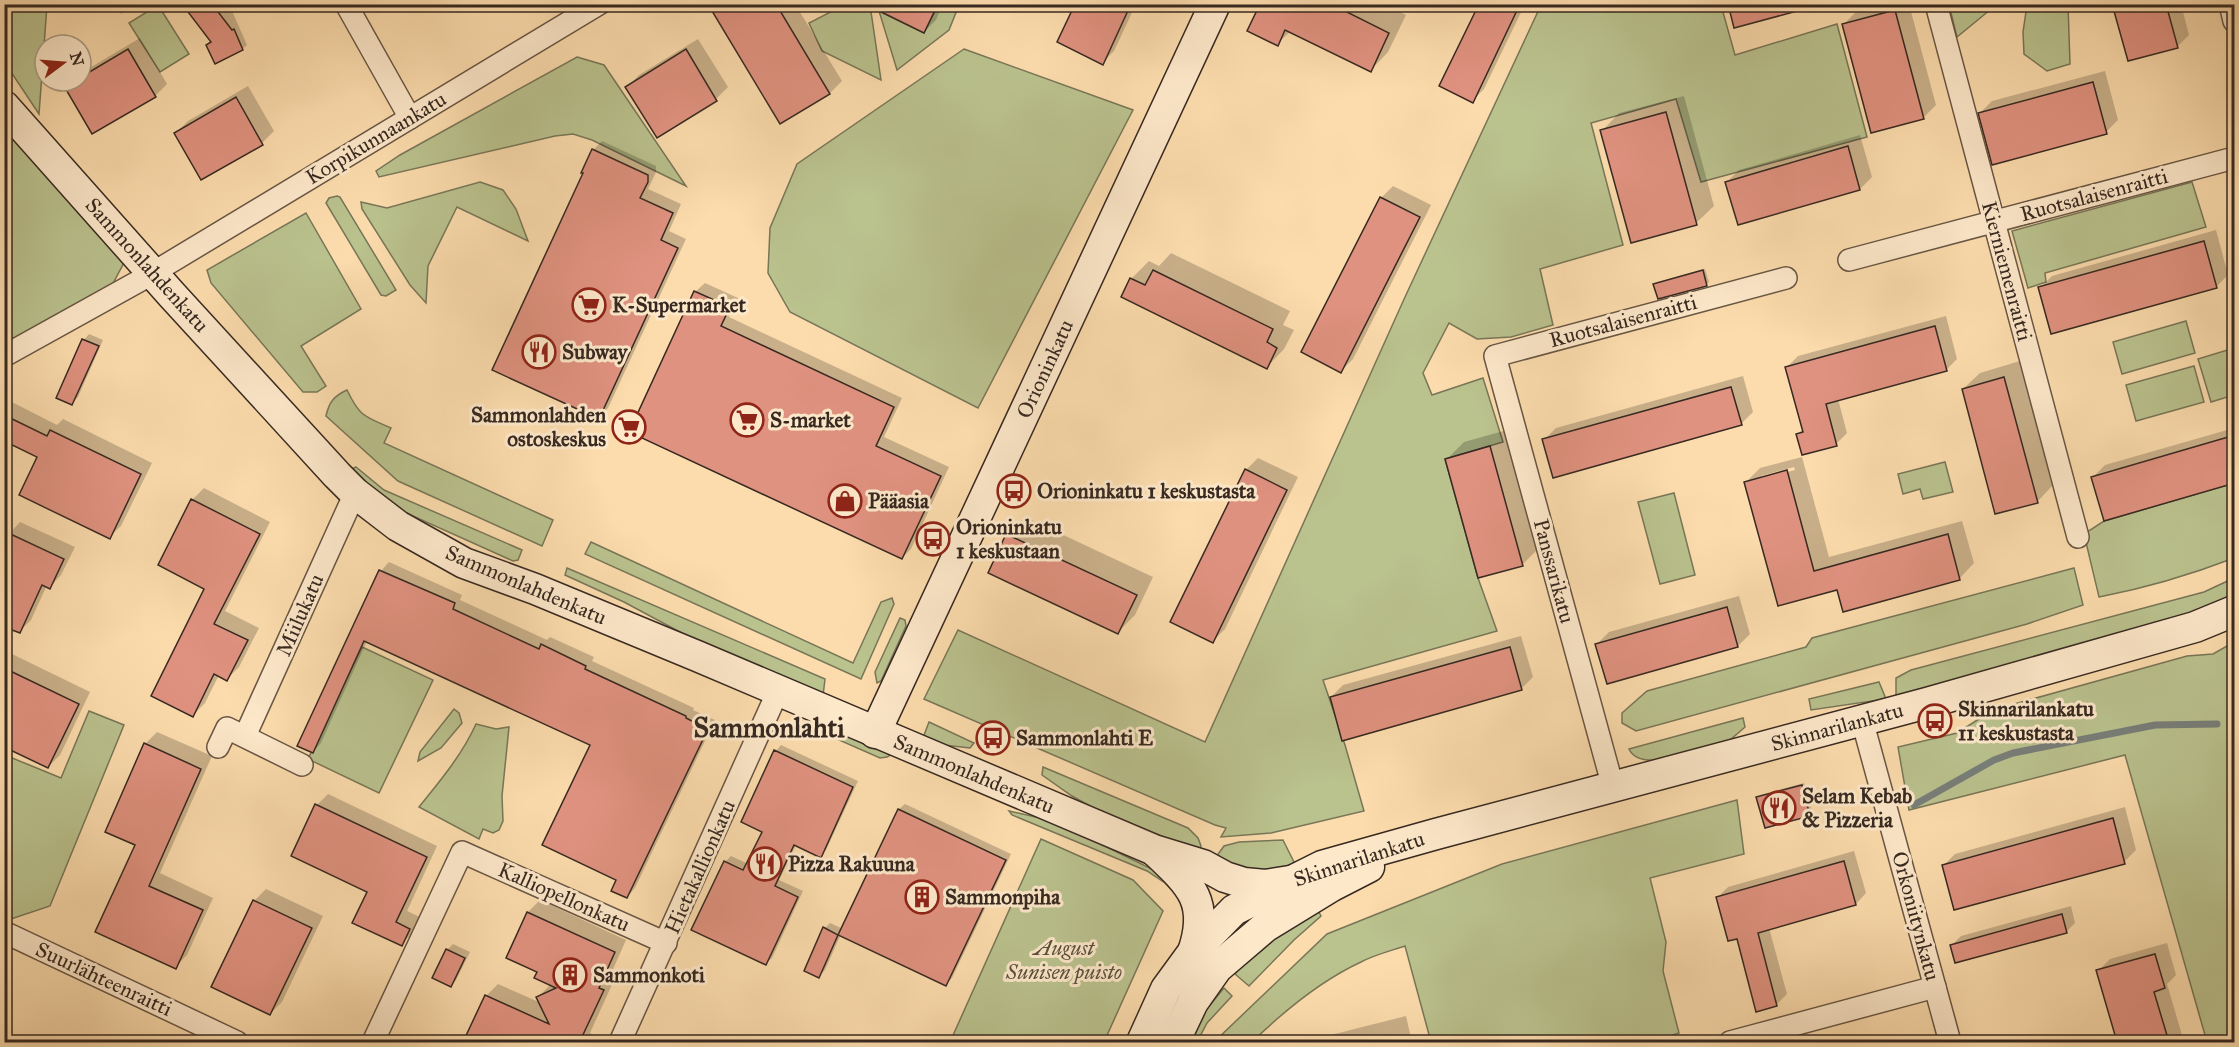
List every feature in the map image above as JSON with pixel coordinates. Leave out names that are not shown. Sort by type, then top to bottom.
[{"type":"main road","name":"Orioninkatu","points":[[875,733],[1215,4]]},
{"type":"main road","name":"Sammonlahdenkatu","points":[[4,106],[240,369],[355,493],[398,526],[464,562],[535,589],[1154,850],[1203,865],[1225,877],[1244,883],[1265,885],[1290,881]]},
{"type":"main road","name":"Skinnarilankatu","points":[[1174,1042],[1193,1002],[1205,960],[1240,910],[1290,881],[1322,866],[2195,627],[2235,611]]},
{"type":"main road","name":"Skinnarilankatu","points":[[1142,1042],[1166,989],[1205,960],[1332,886],[1437,834]]},
{"type":"main road","name":"Sammonlahdenkatu","points":[[1154,850],[1191,887],[1240,910],[1279,918]]},
{"type":"main road","points":[[1225,877],[1237,891],[1240,910]]},
{"type":"main road","name":"Sammonlahdenkatu","points":[[1191,887],[1200,915],[1199,933],[1205,960]]},
{"type":"street","points":[[346,4],[410,118]]},
{"type":"street","name":"Korpikunnaankatu","points":[[4,356],[153,272],[599,4]]},
{"type":"street","name":"Kierniemenraitti","points":[[1935,4],[2078,537]]},
{"type":"street","points":[[2230,4],[2235,21]]},
{"type":"street","name":"Ruotsalaisenraitti","points":[[1849,260],[2235,158]]},
{"type":"street","name":"Ruotsalaisenraitti","points":[[1495,356],[1786,278]]},
{"type":"street","name":"Panssarikatu","points":[[1495,356],[1613,787]]},
{"type":"street","name":"Miilukatu","points":[[245,736],[355,493]]},
{"type":"street","name":"Hietakallionkatu","points":[[620,1042],[778,691]]},
{"type":"street","name":"Orkoniitynkatu","points":[[1862,720],[1950,1042]]},
{"type":"street","points":[[218,747],[227,728],[302,765]]},
{"type":"street","name":"Kalliopellonkatu","points":[[373,1042],[462,852],[666,943]]},
{"type":"street","name":"Suurlähteenraitti","points":[[4,932],[237,1042]]},
{"type":"street","points":[[1730,1042],[1935,987]]},
{"type":"green space","points":[[1949,4],[1996,5],[1957,37]]},
{"type":"green space","points":[[4,5],[47,5],[45,33],[33,33],[33,93],[41,93],[39,114],[5,63]]},
{"type":"green space","points":[[158,5],[189,54],[160,72],[129,23]]},
{"type":"green space","points":[[844,5],[870,5],[881,80],[822,51],[809,23]]},
{"type":"green space","points":[[938,5],[959,5],[949,30],[897,70],[879,11],[924,33]]},
{"type":"green space","points":[[1541,5],[1721,5],[1735,55],[1837,24],[1867,137],[1701,182],[1676,99],[1591,123],[1623,245],[1540,269],[1553,325],[1511,337],[1477,339],[1449,323],[1423,373],[1432,395],[1483,378],[1503,442],[1445,459],[1478,578],[1497,631],[1323,680],[1364,811],[1271,833],[1221,837],[1226,828],[924,699],[958,630],[1205,742],[1405,297]]},
{"type":"green space","points":[[2027,5],[2068,5],[2070,64],[2047,71],[2024,54],[2023,32]]},
{"type":"green space","points":[[964,49],[1133,110],[978,408],[790,312],[768,273],[770,228],[797,164]]},
{"type":"green space","points":[[577,57],[604,65],[686,186],[592,140],[573,134],[555,136],[379,177],[376,171],[400,155]]},
{"type":"green space","points":[[4,116],[126,259],[104,300],[4,356]]},
{"type":"green space","points":[[480,182],[503,190],[516,209],[528,241],[457,207],[428,266],[426,303],[410,285],[362,209],[361,202],[387,208]]},
{"type":"green space","points":[[2192,182],[2206,227],[2045,273],[2046,282],[2028,288],[2012,231]]},
{"type":"green space","points":[[340,197],[396,290],[386,296],[381,295],[326,203],[329,198]]},
{"type":"green space","points":[[306,213],[361,309],[301,346],[326,386],[317,392],[303,392],[211,283],[207,270]]},
{"type":"green space","points":[[2186,321],[2195,353],[2122,374],[2113,342]]},
{"type":"green space","points":[[2234,348],[2234,395],[2211,402],[2198,359]]},
{"type":"green space","points":[[2194,366],[2204,402],[2136,421],[2126,385]]},
{"type":"green space","points":[[347,390],[364,415],[391,428],[384,443],[553,520],[542,546],[398,481],[326,416],[333,400]]},
{"type":"green space","points":[[1945,462],[1953,492],[1923,499],[1920,489],[1903,494],[1898,474]]},
{"type":"green space","points":[[356,467],[384,490],[522,550],[518,560],[513,561],[393,507],[350,470]]},
{"type":"green space","points":[[2234,483],[2234,558],[2134,590],[2099,597],[2084,534],[2104,521]]},
{"type":"green space","points":[[1674,493],[1695,575],[1660,584],[1638,502]]},
{"type":"green space","points":[[591,542],[853,663],[881,602],[892,598],[894,604],[861,679],[585,554]]},
{"type":"green space","points":[[567,568],[825,679],[823,696],[706,646],[624,602],[565,575]]},
{"type":"green space","points":[[2074,568],[2083,605],[2027,624],[1636,731],[1622,723],[1622,713],[1647,691],[1806,647],[1812,638]]},
{"type":"green space","points":[[2234,578],[2234,599],[2202,612],[1896,696],[1896,678],[1911,670],[2204,592]]},
{"type":"green space","points":[[900,618],[905,620],[906,626],[881,681],[877,683],[875,672]]},
{"type":"green space","points":[[2234,642],[2234,1042],[2207,1042],[2125,755],[1909,810],[1898,747],[1957,733],[1993,710],[2187,656],[2213,654]]},
{"type":"green space","points":[[362,647],[433,680],[379,793],[308,759]]},
{"type":"green space","points":[[1879,682],[1886,699],[1811,710],[1809,699]]},
{"type":"green space","points":[[454,709],[459,713],[462,723],[441,748],[418,761],[420,752]]},
{"type":"green space","points":[[89,711],[124,725],[50,906],[5,921],[5,755],[61,778]]},
{"type":"green space","points":[[1743,718],[1745,727],[1730,740],[1684,755],[1645,760],[1635,756],[1629,749]]},
{"type":"green space","points":[[929,722],[974,743],[970,748],[935,744],[923,738]]},
{"type":"green space","points":[[476,724],[496,729],[509,727],[502,796],[503,821],[499,830],[493,833],[483,829],[479,839],[419,807],[457,757]]},
{"type":"green space","points":[[826,727],[894,753],[880,758],[823,733]]},
{"type":"green space","points":[[1043,767],[1188,828],[1198,838],[1201,846],[1198,851],[1099,811],[1042,775]]},
{"type":"green space","points":[[1737,800],[1744,854],[1650,878],[1666,942],[1663,971],[1679,1033],[1650,1042],[1431,1042],[1405,946],[1382,953],[1331,978],[1290,1008],[1252,1042],[1214,1042],[1327,934],[1502,864]]},
{"type":"green space","points":[[1009,811],[1040,818],[1068,828],[1166,876],[1176,894],[1147,871],[1012,815]]},
{"type":"green space","name":"August Sunisen puisto","points":[[1041,839],[1133,880],[1163,911],[1104,1042],[950,1042]]},
{"type":"green space","points":[[1283,840],[1297,868],[1265,878],[1213,861],[1224,846],[1239,842]]},
{"type":"green space","points":[[1316,906],[1321,916],[1249,986],[1235,974],[1246,959]]},
{"type":"green space","points":[[1224,988],[1232,996],[1207,1023],[1197,1042],[1187,1042],[1197,1021]]},
{"type":"building","points":[[182,4],[212,4],[232,30],[234,29],[243,50],[215,64],[206,45],[211,42]]},
{"type":"building","points":[[723,4],[776,4],[830,94],[780,124],[712,11]]},
{"type":"building","points":[[865,4],[938,4],[924,33]]},
{"type":"building","points":[[1075,4],[1131,4],[1103,65],[1057,42]]},
{"type":"building","points":[[1260,4],[1331,4],[1389,33],[1371,72],[1285,30],[1278,46],[1247,31]]},
{"type":"building","points":[[1479,4],[1520,4],[1473,103],[1439,86]]},
{"type":"building","points":[[1728,4],[1801,4],[1801,10],[1734,28]]},
{"type":"building","points":[[2112,4],[2166,4],[2178,48],[2128,61]]},
{"type":"building","points":[[1895,10],[1924,119],[1871,133],[1842,24]]},
{"type":"building","points":[[128,49],[156,97],[92,134],[68,93],[93,93],[93,70]]},
{"type":"building","points":[[686,49],[717,101],[657,138],[625,87]]},
{"type":"building","points":[[2093,82],[2107,134],[1992,165],[1978,113]]},
{"type":"building","points":[[236,97],[263,145],[201,180],[174,133]]},
{"type":"building","points":[[1666,112],[1697,225],[1631,243],[1600,130]]},
{"type":"building","points":[[1848,146],[1860,190],[1738,225],[1725,182]]},
{"type":"building","points":[[592,149],[648,175],[648,182],[640,198],[673,213],[661,240],[678,248],[599,419],[492,370]]},
{"type":"building","points":[[1380,197],[1420,217],[1341,373],[1301,352]]},
{"type":"building","points":[[2204,241],[2217,288],[2051,334],[2038,287]]},
{"type":"building","points":[[1153,270],[1273,329],[1267,342],[1277,348],[1267,369],[1121,297],[1130,278],[1145,285]]},
{"type":"building","points":[[1703,270],[1707,286],[1658,299],[1653,284]]},
{"type":"building","points":[[694,291],[730,307],[721,326],[894,407],[876,446],[941,476],[902,559],[629,432]]},
{"type":"building","points":[[1935,326],[1947,371],[1826,404],[1837,446],[1802,455],[1796,434],[1803,432],[1785,367]]},
{"type":"building","points":[[82,339],[99,346],[72,405],[56,398]]},
{"type":"building","points":[[2004,377],[2038,503],[1995,514],[1962,389]]},
{"type":"building","points":[[1731,387],[1742,425],[1553,478],[1542,439]]},
{"type":"building","points":[[4,415],[47,436],[50,430],[141,474],[110,539],[19,495],[37,457],[4,441]]},
{"type":"building","points":[[2235,435],[2235,483],[2104,521],[2091,477]]},
{"type":"building","points":[[1490,446],[1523,566],[1478,578],[1445,459]]},
{"type":"building","points":[[1245,469],[1287,490],[1213,643],[1170,622]]},
{"type":"building","points":[[1787,470],[1814,571],[1948,534],[1960,580],[1843,612],[1837,590],[1778,606],[1744,482]]},
{"type":"building","points":[[191,499],[260,534],[214,624],[248,640],[227,681],[214,674],[193,717],[151,696],[204,589],[158,565]]},
{"type":"building","points":[[4,531],[64,559],[50,589],[42,585],[20,633],[4,627]]},
{"type":"building","points":[[1006,534],[1137,595],[1118,634],[988,573]]},
{"type":"building","points":[[379,570],[455,603],[453,609],[539,649],[541,644],[586,666],[585,669],[686,716],[708,729],[627,898],[611,891],[616,880],[542,845],[590,745],[364,641],[313,753],[297,746]]},
{"type":"building","points":[[1727,607],[1738,647],[1607,684],[1595,644]]},
{"type":"building","points":[[1510,647],[1522,690],[1342,741],[1330,697]]},
{"type":"building","points":[[4,668],[79,704],[48,768],[4,747]]},
{"type":"building","points":[[144,743],[201,769],[149,886],[203,910],[176,969],[95,932],[135,845],[105,832]]},
{"type":"building","points":[[774,750],[853,787],[821,858],[794,845],[775,886],[798,897],[766,965],[691,930],[724,861],[743,870],[762,832],[741,822]]},
{"type":"building","points":[[1802,785],[1810,816],[1765,828],[1756,797]]},
{"type":"building","points":[[315,804],[427,857],[396,922],[410,929],[402,946],[352,923],[367,892],[291,856]]},
{"type":"building","name":"Sammonpiha","points":[[898,809],[1006,860],[946,986],[838,935]]},
{"type":"building","points":[[2113,818],[2125,864],[1954,910],[1942,865]]},
{"type":"building","points":[[1844,861],[1856,905],[1758,933],[1777,1006],[1756,1012],[1737,939],[1728,941],[1716,897]]},
{"type":"building","points":[[253,900],[312,928],[270,1015],[211,987]]},
{"type":"building","name":"Sammonkoti","points":[[527,912],[615,952],[599,988],[604,990],[581,1039],[589,1042],[463,1042],[485,995],[549,1024],[536,997],[556,988],[534,978],[537,972],[506,958]]},
{"type":"building","points":[[2062,914],[2067,933],[1955,963],[1950,945]]},
{"type":"building","points":[[823,927],[838,935],[819,978],[804,971]]},
{"type":"building","points":[[446,949],[465,958],[451,987],[432,978]]},
{"type":"building","points":[[2155,954],[2165,988],[2154,992],[2169,1042],[2117,1042],[2096,970]]},
{"type":"waterway","points":[[1914,805],[1994,760],[2013,753],[2155,725],[2217,724]]},
{"type":"place","name":"K-Supermarket","points":[[589,305]]},
{"type":"place","name":"Subway","points":[[539,352]]},
{"type":"place","name":"S-market","points":[[747,420]]},
{"type":"place","name":"Sammonlahden ostoskeskus","points":[[629,427]]},
{"type":"place","name":"Orioninkatu 1 keskustasta","points":[[1014,491]]},
{"type":"place","name":"Pääasia","points":[[845,501]]},
{"type":"place","name":"Orioninkatu 1 keskustaan","points":[[933,539]]},
{"type":"place","name":"Skinnarilankatu 11 keskustasta","points":[[1935,721]]},
{"type":"place","name":"Sammonlahti E","points":[[993,738]]},
{"type":"place","name":"Selam Kebab & Pizzeria","points":[[1779,808]]},
{"type":"place","name":"Pizza Rakuuna","points":[[765,864]]},
{"type":"place","name":"Sammonpiha","points":[[922,897]]},
{"type":"place","name":"Sammonkoti","points":[[570,975]]},
{"type":"district","name":"Sammonlahti","points":[[769,727]]}]
